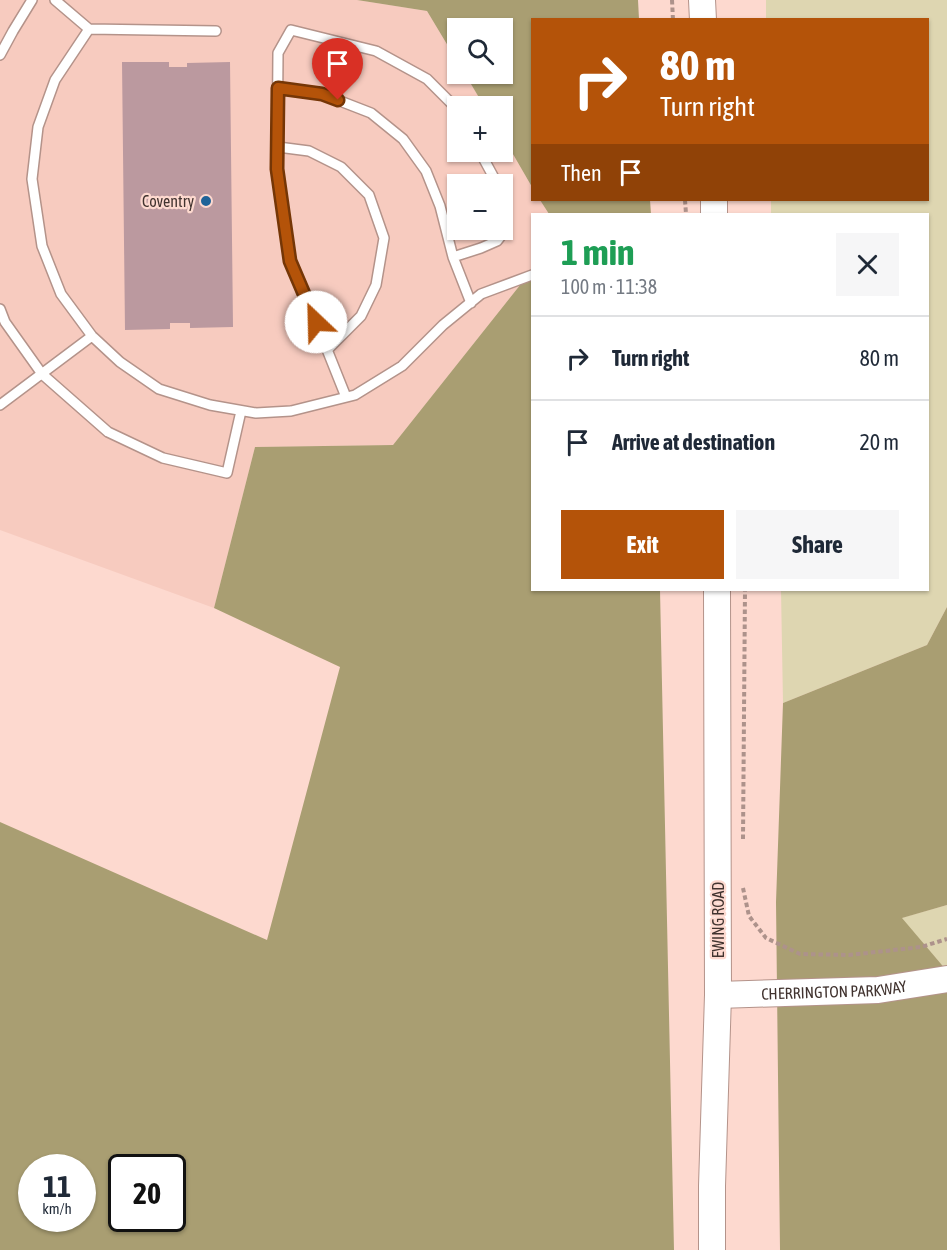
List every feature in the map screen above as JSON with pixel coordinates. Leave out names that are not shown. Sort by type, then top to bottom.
[{"type":"street","points":[[702,0],[703,18]]},
{"type":"street","name":"EWING ROAD","points":[[712,1250],[718,995],[717,591]]},
{"type":"street","name":"CHERRINGTON PARKWAY","points":[[718,995],[878,990],[947,979]]},
{"type":"lane","points":[[0,56],[32,0]]},
{"type":"lane","points":[[55,0],[89,29],[216,30]]},
{"type":"lane","points":[[89,29],[55,80],[38,128],[32,179],[42,246],[61,294],[92,336],[120,362],[159,389],[210,405],[256,413],[291,411],[346,397],[402,366],[443,326],[481,294],[531,275]]},
{"type":"lane","points":[[346,397],[290,261],[277,169],[278,53],[291,30],[376,51],[427,79],[447,99]]},
{"type":"lane","points":[[278,88],[322,94],[371,113],[403,140],[426,171],[440,206],[453,257],[471,303]]},
{"type":"lane","points":[[278,147],[309,151],[341,167],[369,195],[384,238],[376,285],[361,316],[327,350]]},
{"type":"lane","points":[[453,257],[482,248],[498,240]]},
{"type":"lane","points":[[0,309],[5,322],[42,374],[108,432],[163,458],[227,473],[241,411]]},
{"type":"lane","points":[[0,405],[92,336]]},
{"type":"path","points":[[672,0],[673,18]]},
{"type":"path","points":[[743,845],[745,591]]},
{"type":"path","points":[[743,878],[749,916],[766,938],[800,954],[849,955],[921,946],[947,939]]},
{"type":"shaded area","points":[[0,0],[357,0],[427,11],[447,44],[447,84],[471,84],[478,96],[447,96],[447,162],[513,162],[513,154],[531,185],[531,201],[541,201],[548,213],[531,213],[531,271],[393,445],[255,447],[214,608],[0,530]]},
{"type":"shaded area","points":[[357,0],[638,0],[639,18],[531,18],[531,185],[513,154],[513,96],[478,96],[471,84],[513,84],[513,18],[447,18],[447,44],[427,11]]},
{"type":"shaded area","points":[[766,0],[947,0],[947,607],[927,645],[783,703],[781,591],[929,591],[929,213],[771,213],[771,201],[929,201],[929,18],[766,18]]},
{"type":"shaded area","points":[[541,201],[650,201],[651,213],[548,213]]},
{"type":"shaded area","points":[[531,271],[531,591],[660,591],[674,1250],[0,1250],[0,822],[267,940],[340,667],[214,608],[255,447],[393,445]]},
{"type":"shaded area","points":[[947,607],[947,905],[902,918],[947,971],[947,1250],[780,1250],[776,902],[783,703],[927,645]]},
{"type":"shaded area","points":[[947,905],[947,971],[901,918]]},
{"type":"building","points":[[122,62],[169,62],[169,67],[187,67],[187,63],[230,62],[233,327],[190,328],[190,323],[170,323],[170,329],[125,330]]},
{"type":"place","name":"Coventry","points":[[206,201]]},
{"type":"route","points":[[316,322],[290,261],[277,169],[278,88],[322,94],[338,100]]}]
